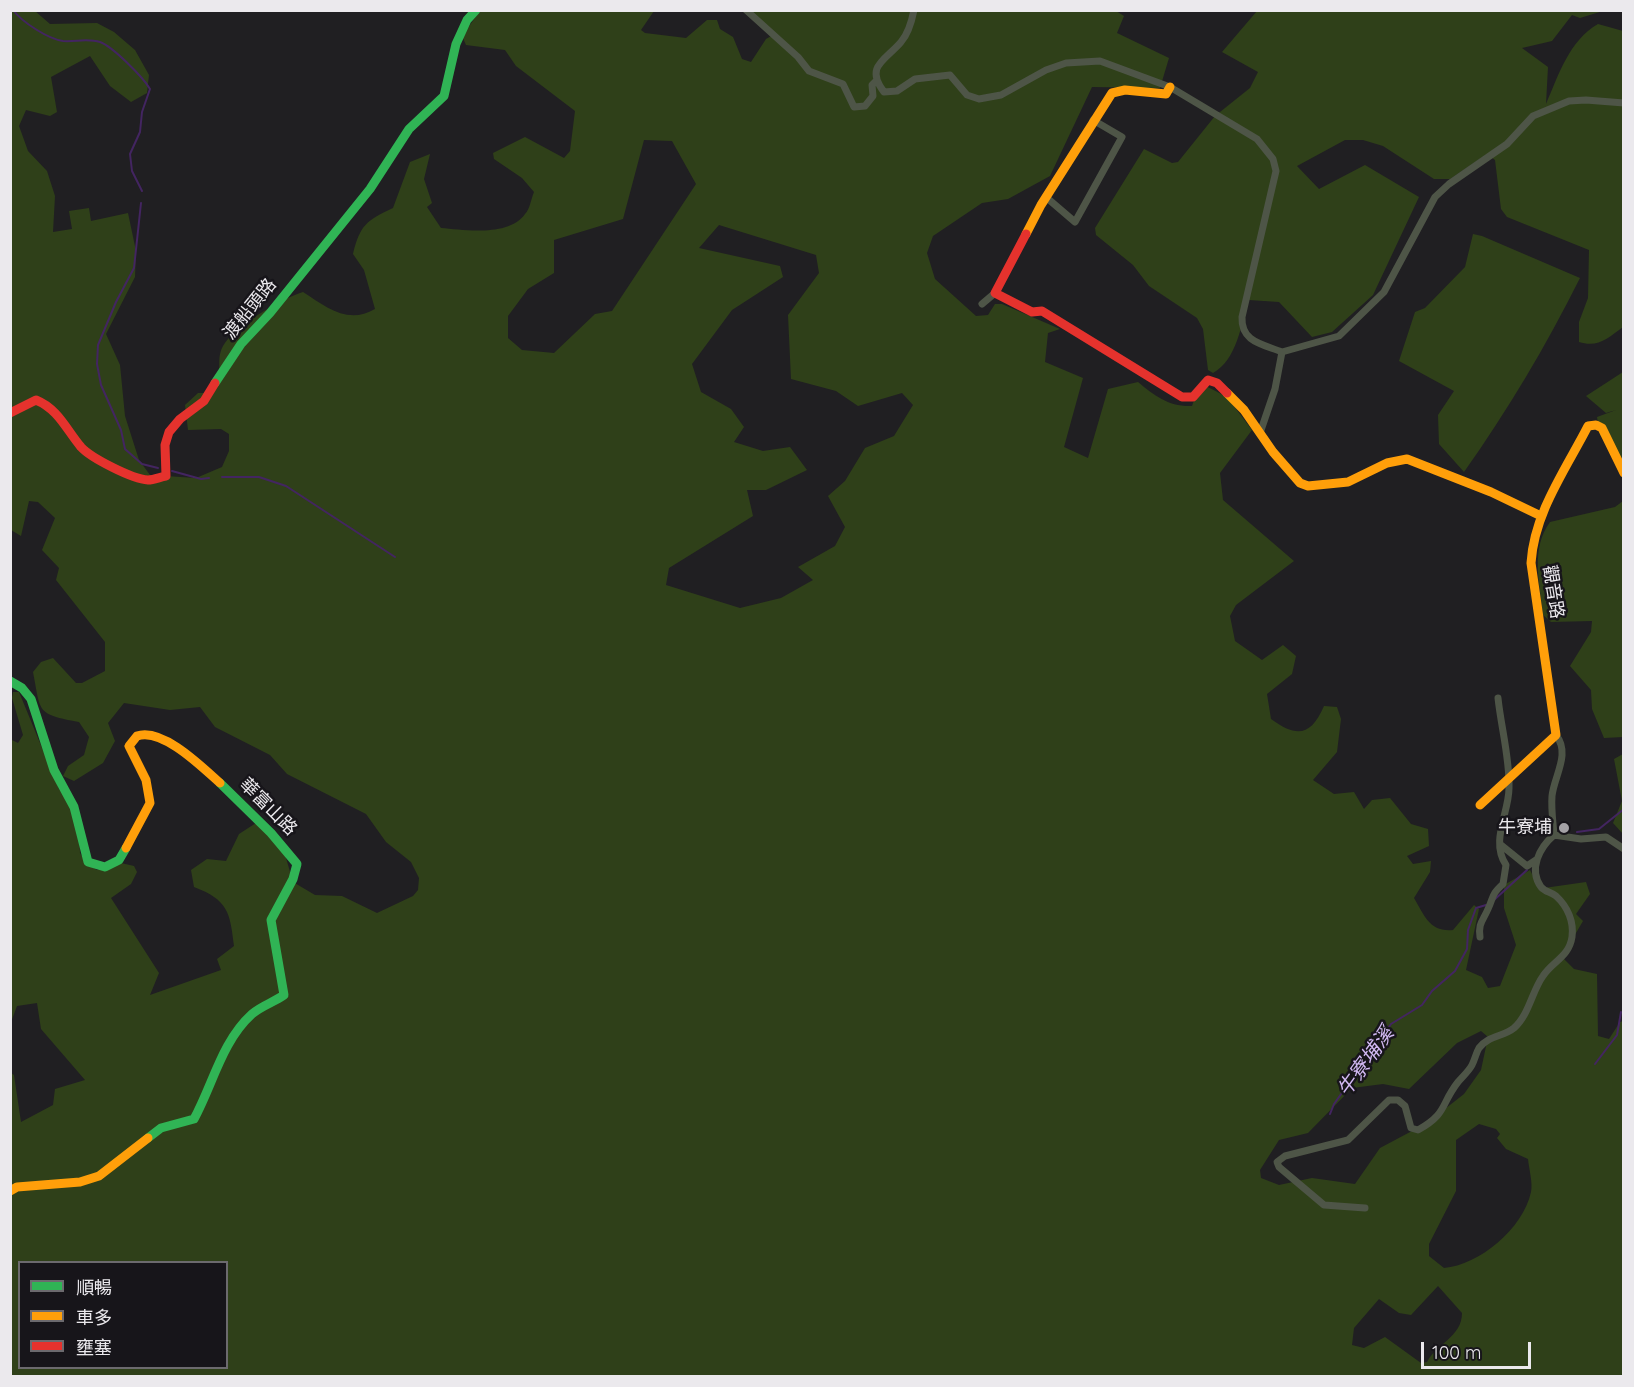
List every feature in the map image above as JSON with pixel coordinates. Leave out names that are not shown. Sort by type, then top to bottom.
[{"type":"street","name":"渡船頭路","points":[[10,413],[36,400],[42,401],[95,458],[143,479],[166,476],[165,445],[169,432],[180,419],[204,401],[241,344],[270,313],[370,189],[409,129],[444,96],[456,44],[467,20],[476,10]]},
{"type":"street","points":[[746,10],[798,57],[809,71],[843,84],[854,107],[865,106],[873,96],[872,85],[876,81],[883,58],[903,40],[914,10]]},
{"type":"street","points":[[876,81],[884,92],[891,92],[915,79],[950,75],[967,94],[979,99],[1001,95],[1046,70],[1084,60],[1100,61],[1170,87],[1257,139],[1273,159],[1276,171],[1242,317],[1242,329],[1246,338],[1282,352],[1339,336],[1384,292],[1435,197],[1449,184],[1507,144],[1533,116],[1569,101],[1586,99],[1623,103]]},
{"type":"street","points":[[982,304],[995,293],[1041,205],[1112,93],[1125,90],[1166,94],[1170,87]]},
{"type":"street","points":[[1047,198],[1075,222],[1122,137],[1093,120]]},
{"type":"street","points":[[995,293],[1032,312],[1042,311],[1182,397],[1193,397],[1208,380],[1217,383],[1244,410],[1294,478],[1308,486],[1348,482],[1387,463],[1407,459],[1541,516]]},
{"type":"street","points":[[1260,433],[1275,389],[1282,352]]},
{"type":"street","name":"觀音路","points":[[1556,735],[1541,619],[1531,564],[1532,547],[1541,516],[1588,426],[1596,425],[1602,429],[1623,473]]},
{"type":"street","name":"華富山路","points":[[10,681],[22,688],[31,699],[54,770],[75,807],[88,862],[105,867],[119,860],[150,803],[146,780],[129,746],[132,739],[138,735],[151,734],[206,771],[249,809],[279,838],[297,864],[296,874],[275,907],[271,923],[284,995],[253,1012],[242,1024],[217,1067],[209,1093],[194,1119],[161,1128],[99,1176],[80,1182],[17,1187],[10,1191]]},
{"type":"street","points":[[1480,937],[1480,921],[1488,909],[1492,893],[1503,884],[1506,866],[1502,859],[1502,818],[1509,788],[1498,698]]},
{"type":"street","points":[[1480,805],[1556,735],[1561,745],[1562,760],[1552,792],[1554,835]]},
{"type":"street","points":[[1554,835],[1581,839],[1606,837],[1623,849]]},
{"type":"street","points":[[1365,1208],[1324,1204],[1279,1167],[1277,1162],[1285,1156],[1348,1140],[1389,1100],[1398,1100],[1405,1106],[1411,1128],[1418,1130],[1431,1123],[1444,1110],[1456,1084],[1471,1067],[1479,1048],[1491,1037],[1512,1029],[1520,1021],[1541,978],[1549,968],[1565,956],[1572,939],[1569,914],[1557,897],[1543,890],[1539,884],[1536,860],[1541,848],[1554,835]]},
{"type":"street","points":[[1501,845],[1527,866],[1536,860]]},
{"type":"green space","points":[[11,11],[35,11],[50,24],[97,23],[114,32],[135,50],[149,75],[147,93],[131,102],[110,86],[90,56],[51,77],[57,112],[50,116],[26,110],[19,126],[28,151],[47,171],[55,196],[53,232],[72,229],[69,211],[89,208],[91,221],[128,213],[136,251],[135,277],[106,334],[120,365],[125,416],[139,460],[150,475],[196,478],[222,467],[229,451],[229,434],[221,429],[188,430],[185,405],[198,393],[208,393],[214,385],[219,373],[223,346],[237,330],[271,307],[303,292],[329,308],[346,315],[356,315],[375,309],[364,270],[353,254],[359,236],[366,225],[393,208],[410,162],[430,154],[424,179],[432,203],[427,207],[441,228],[486,230],[508,226],[518,221],[528,209],[534,192],[522,178],[494,159],[493,153],[525,137],[564,158],[570,151],[575,111],[516,66],[505,50],[466,45],[462,36],[480,11],[654,11],[641,30],[645,33],[686,38],[707,20],[717,20],[720,29],[733,37],[742,59],[751,62],[766,39],[773,35],[742,11],[1116,11],[1124,16],[1117,33],[1169,58],[1160,88],[1092,87],[1050,176],[1008,199],[982,203],[933,236],[927,253],[935,279],[976,316],[988,315],[995,304],[1002,304],[1060,329],[1048,333],[1045,362],[1083,378],[1064,447],[1088,458],[1108,389],[1138,382],[1169,403],[1192,406],[1200,383],[1227,397],[1252,430],[1220,473],[1223,500],[1294,561],[1236,605],[1230,616],[1235,641],[1262,660],[1283,645],[1296,656],[1292,674],[1267,694],[1271,719],[1280,725],[1302,731],[1314,723],[1324,706],[1337,707],[1341,719],[1337,752],[1313,780],[1334,794],[1354,792],[1364,809],[1372,800],[1390,798],[1411,824],[1428,829],[1429,846],[1407,856],[1413,864],[1431,861],[1430,872],[1414,898],[1429,922],[1439,929],[1453,930],[1474,905],[1479,909],[1466,970],[1482,977],[1488,988],[1500,986],[1516,945],[1504,908],[1504,885],[1530,870],[1538,886],[1544,888],[1586,882],[1590,894],[1576,914],[1583,921],[1562,957],[1574,969],[1597,974],[1598,1036],[1609,1039],[1623,1021],[1623,1376],[11,1376],[11,1073],[14,1075],[21,1122],[53,1105],[55,1089],[85,1080],[41,1029],[37,1003],[17,1006],[11,1022],[10,739],[18,743],[23,735],[12,698],[13,692],[19,692],[59,789],[78,813],[80,853],[87,864],[97,870],[121,863],[134,866],[137,872],[131,884],[111,898],[159,973],[150,995],[221,970],[217,959],[234,946],[229,916],[221,902],[194,887],[191,870],[207,859],[226,861],[239,834],[256,823],[284,851],[293,882],[315,895],[342,896],[377,913],[413,896],[418,890],[419,878],[411,862],[386,842],[366,814],[287,774],[270,755],[215,727],[200,707],[170,710],[124,703],[108,723],[115,741],[103,763],[74,781],[63,776],[68,766],[84,755],[89,737],[79,722],[55,717],[43,709],[33,672],[41,662],[53,658],[76,683],[82,683],[105,671],[105,642],[56,580],[59,568],[42,550],[55,518],[38,502],[29,501],[21,536],[11,530]],"holes":[[[644,140],[672,141],[696,184],[612,311],[595,314],[554,353],[522,350],[508,338],[508,316],[528,289],[554,273],[554,240],[623,219]],[[719,225],[816,255],[819,273],[788,315],[791,379],[836,391],[858,406],[902,393],[913,405],[894,436],[865,448],[845,481],[828,496],[845,527],[835,546],[798,567],[813,580],[781,598],[740,608],[666,585],[669,568],[753,516],[747,490],[766,490],[807,470],[790,447],[763,451],[734,442],[744,427],[731,409],[701,392],[692,364],[732,310],[783,277],[780,266],[699,248]],[[1481,1031],[1488,1037],[1481,1070],[1464,1094],[1427,1123],[1380,1148],[1355,1184],[1312,1178],[1279,1185],[1261,1178],[1260,1170],[1279,1140],[1308,1133],[1352,1088],[1383,1084],[1409,1089],[1457,1043]],[[1479,1124],[1496,1129],[1500,1134],[1497,1138],[1506,1149],[1528,1159],[1531,1192],[1519,1219],[1498,1243],[1471,1260],[1444,1268],[1429,1256],[1429,1244],[1456,1191],[1456,1140]],[[1438,1286],[1462,1313],[1458,1328],[1427,1362],[1421,1363],[1385,1337],[1364,1348],[1352,1345],[1354,1328],[1379,1299],[1399,1313],[1411,1315]]]},
{"type":"green space","points":[[1257,11],[1603,11],[1580,18],[1572,15],[1552,41],[1522,48],[1548,67],[1546,104],[1566,59],[1579,39],[1598,24],[1623,31],[1623,327],[1597,343],[1579,342],[1579,322],[1588,298],[1589,250],[1507,217],[1501,209],[1495,160],[1487,154],[1450,179],[1434,179],[1383,146],[1363,140],[1345,140],[1297,166],[1319,189],[1365,165],[1419,197],[1373,295],[1332,332],[1312,337],[1279,302],[1249,300],[1233,351],[1221,367],[1213,373],[1208,370],[1203,329],[1197,318],[1149,286],[1133,265],[1096,235],[1095,228],[1144,149],[1172,163],[1178,162],[1215,116],[1250,88],[1258,72],[1222,52]]},
{"type":"green space","points":[[1473,234],[1580,278],[1526,377],[1464,472],[1439,444],[1438,415],[1454,391],[1399,361],[1415,312],[1425,308],[1465,267]]},
{"type":"green space","points":[[1623,372],[1623,461],[1600,435],[1597,417],[1616,410],[1606,413],[1586,396]]},
{"type":"green space","points":[[1623,501],[1623,737],[1604,738],[1592,709],[1591,690],[1570,666],[1591,632],[1592,621],[1551,622],[1543,615],[1538,555],[1544,532],[1550,522],[1615,507]]},
{"type":"green space","points":[[1623,754],[1623,834],[1613,823],[1622,801],[1614,759]]},
{"type":"waterway","points":[[13,10],[22,20],[57,40],[100,42],[127,62],[150,89],[142,112],[140,132],[130,154],[132,171],[142,191]]},
{"type":"waterway","points":[[141,203],[134,268],[116,302],[98,345],[97,364],[101,385],[121,430],[125,449],[142,464],[158,468]]},
{"type":"waterway","points":[[172,471],[201,479],[209,478]]},
{"type":"waterway","points":[[222,477],[259,477],[286,486],[395,557]]},
{"type":"waterway","name":"牛寮埔溪","points":[[1577,832],[1599,829],[1624,809]]},
{"type":"waterway","name":"牛寮埔溪","points":[[1494,900],[1527,870]]},
{"type":"waterway","name":"牛寮埔溪","points":[[1330,1114],[1334,1104],[1391,1024],[1422,1005],[1432,991],[1455,971],[1467,949],[1468,930],[1476,908],[1486,905]]},
{"type":"waterway","points":[[1595,1064],[1617,1035],[1621,1012]]},
{"type":"traffic: fast","points":[[215,383],[241,344],[270,313],[370,189],[409,129],[444,96],[456,44],[467,20],[476,10]]},
{"type":"traffic: fast","points":[[10,681],[22,688],[31,699],[54,770],[74,807],[88,862],[105,867],[119,860],[126,848]]},
{"type":"traffic: fast","points":[[148,1138],[161,1128],[194,1119],[233,1037],[252,1014],[284,995],[271,920],[293,879],[297,864],[271,833],[220,783]]},
{"type":"traffic: slow","points":[[1026,234],[1041,205],[1112,93],[1125,90],[1166,94],[1170,87]]},
{"type":"traffic: slow","points":[[1227,393],[1244,410],[1273,452],[1300,483],[1308,486],[1348,482],[1387,463],[1407,459],[1491,492],[1541,516]]},
{"type":"traffic: slow","points":[[1480,805],[1556,735],[1531,563],[1538,527],[1552,492],[1588,426],[1596,425],[1602,428],[1624,473]]},
{"type":"traffic: slow","points":[[126,848],[150,803],[146,780],[129,746],[137,736],[158,737],[170,743],[220,783]]},
{"type":"traffic: slow","points":[[10,1191],[17,1187],[80,1182],[99,1176],[148,1138]]},
{"type":"traffic: jam","points":[[1026,234],[995,293],[1032,312],[1042,311],[1182,397],[1193,397],[1208,380],[1217,383],[1227,393]]},
{"type":"traffic: jam","points":[[10,413],[36,400],[56,414],[86,452],[122,472],[150,480],[166,476],[165,445],[169,432],[180,419],[204,401],[215,383]]},
{"type":"place","name":"牛寮埔","points":[[1564,828]]}]
